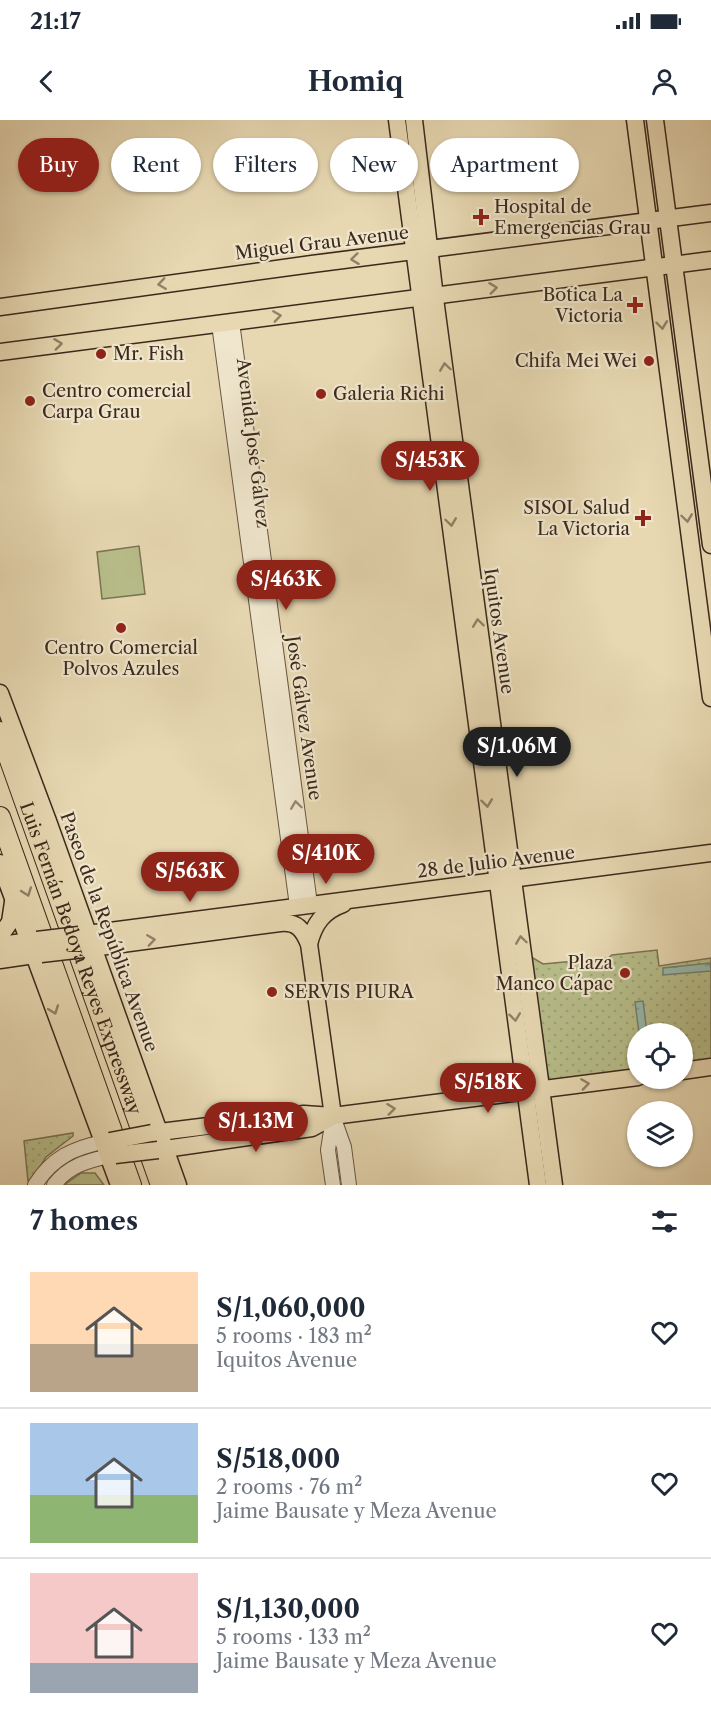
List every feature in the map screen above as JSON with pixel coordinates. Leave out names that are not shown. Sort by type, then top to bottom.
[{"type":"highway","name":"Luis Fernán Bedoya Reyes Expressway","points":[[0,732],[161,1185]]},
{"type":"highway","name":"Luis Fernán Bedoya Reyes Expressway","points":[[0,817],[131,1185]]},
{"type":"main road","points":[[398,120],[404,138]]},
{"type":"main road","points":[[413,138],[414,120]]},
{"type":"main road","points":[[635,120],[711,699]]},
{"type":"main road","points":[[655,120],[711,545]]},
{"type":"main road","name":"Iquitos Avenue","points":[[415,192],[534,1091],[554,1185]]},
{"type":"main road","points":[[667,221],[711,213]]},
{"type":"main road","name":"Miguel Grau Avenue","points":[[0,307],[173,282],[667,221]]},
{"type":"main road","points":[[0,352],[225,323],[654,262],[711,260]]},
{"type":"main road","name":"Paseo de la República Avenue","points":[[0,693],[155,1133],[178,1185]]},
{"type":"main road","name":"28 de Julio Avenue","points":[[0,960],[35,948],[303,905],[711,853]]},
{"type":"main road","points":[[0,863],[12,898],[35,948],[109,1149],[119,1185]]},
{"type":"main road","points":[[0,936],[10,922],[12,898]]},
{"type":"main road","points":[[309,944],[320,918],[337,906],[359,899]]},
{"type":"main road","name":"28 de Julio Avenue","points":[[86,941],[280,923],[306,914],[303,905]]},
{"type":"main road","points":[[280,923],[298,926],[309,944],[333,1116]]},
{"type":"main road","name":"28 de Julio Avenue","points":[[0,945],[35,948]]},
{"type":"main road","points":[[693,1069],[711,1067]]},
{"type":"main road","points":[[109,1149],[155,1133],[304,1114],[333,1116],[627,1078]]},
{"type":"main road","name":"Iquitos Avenue","points":[[534,1091],[538,1185]]},
{"type":"main road","points":[[109,1149],[161,1149],[312,1128],[333,1116]]},
{"type":"street","name":"Avenida José Gálvez","points":[[225,323],[303,905]]},
{"type":"street","points":[[333,1116],[328,1150],[333,1185]]},
{"type":"street","points":[[333,1116],[344,1147],[349,1185]]},
{"type":"street","points":[[36,1185],[48,1168],[62,1155],[81,1147],[109,1149]]},
{"type":"street","points":[[54,1185],[73,1167],[109,1149]]},
{"type":"green space","points":[[139,546],[145,594],[102,599],[97,552]]},
{"type":"green space","points":[[657,950],[659,966],[711,958],[711,1059],[693,1062],[693,1023],[627,1023],[627,1070],[551,1081],[544,1078],[529,962],[533,958],[543,964],[608,958],[612,955]]},
{"type":"green space","points":[[73,1133],[73,1136],[46,1157],[31,1181],[28,1181],[24,1141]]},
{"type":"green space","points":[[81,1173],[95,1173],[104,1185],[64,1185]]},
{"type":"water","points":[[710,963],[711,971],[663,975],[663,968]]},
{"type":"water","points":[[643,1001],[646,1023],[638,1023],[635,1002]]},
{"type":"place","name":"Hospital de Emergencias Grau","points":[[481,217]]},
{"type":"place","name":"Botica La Victoria","points":[[635,305]]},
{"type":"place","name":"Mr. Fish","points":[[101,354]]},
{"type":"place","name":"Chifa Mei Wei","points":[[649,361]]},
{"type":"place","name":"Galeria Richi","points":[[321,394]]},
{"type":"place","name":"Centro comercial Carpa Grau","points":[[30,401]]},
{"type":"place","name":"SISOL Salud La Victoria","points":[[643,518]]},
{"type":"place","name":"Centro Comercial Polvos Azules","points":[[121,628]]},
{"type":"place","name":"Plaza Manco Cápac","points":[[625,973]]},
{"type":"place","name":"SERVIS PIURA","points":[[272,992]]}]
